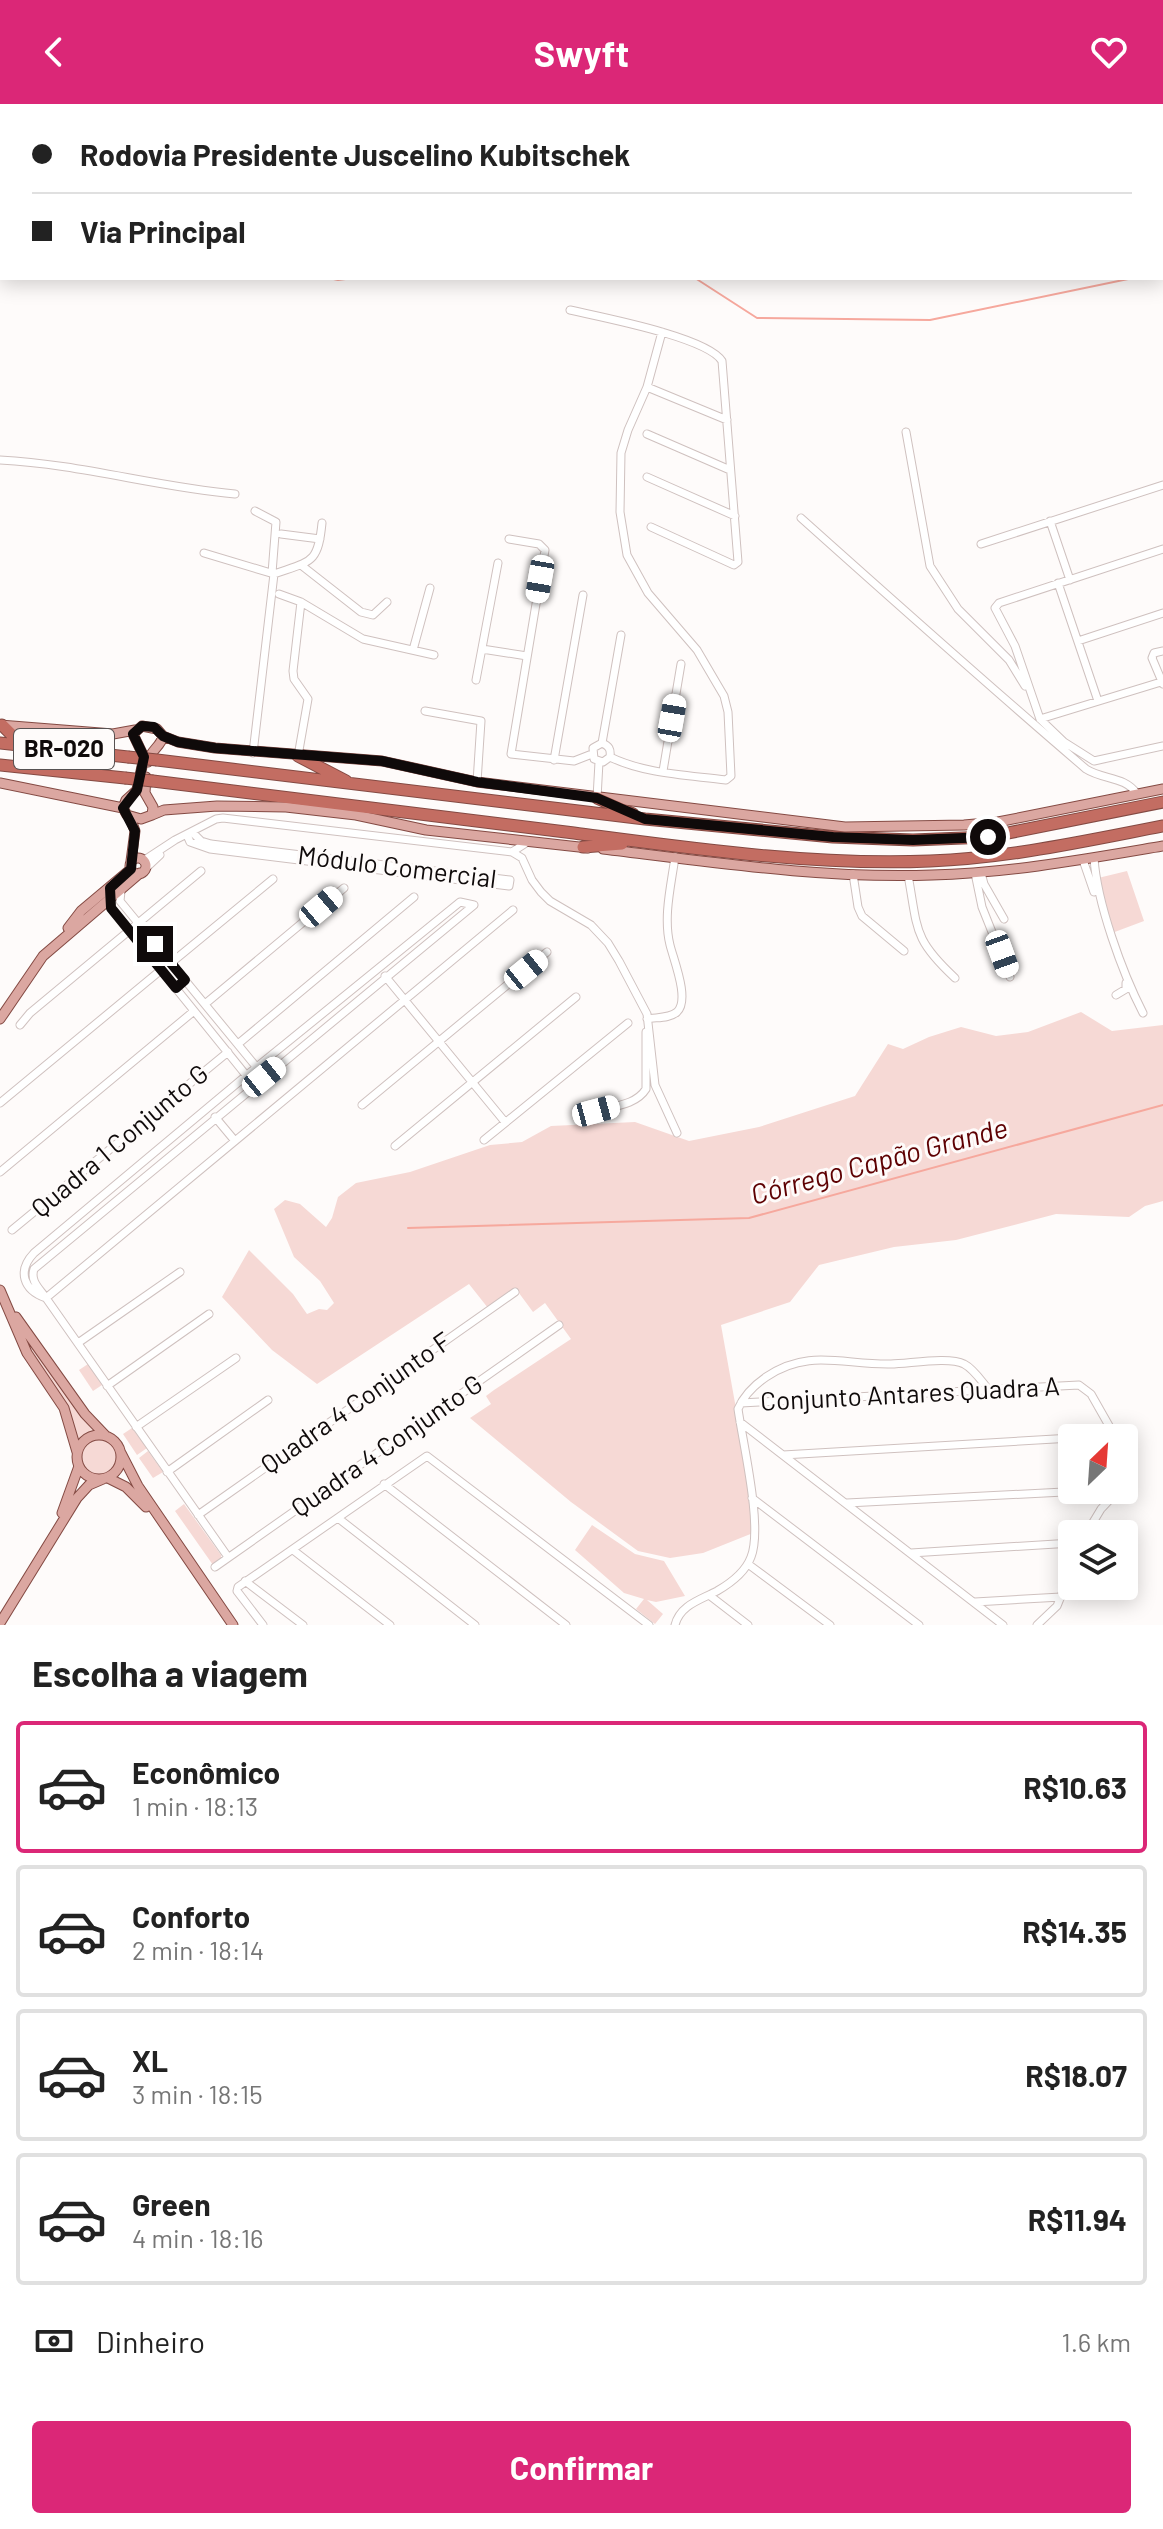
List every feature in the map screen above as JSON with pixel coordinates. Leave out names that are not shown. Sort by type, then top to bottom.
[{"type":"highway","points":[[1,725],[16,739],[38,746]]},
{"type":"highway","name":"BR-020","points":[[0,743],[645,819],[833,837],[948,840],[1022,832],[1163,802]]},
{"type":"highway","points":[[298,756],[353,785]]},
{"type":"highway","name":"BR-020","points":[[0,765],[650,843],[819,859],[927,861],[1009,855],[1163,826]]},
{"type":"highway","points":[[437,816],[445,813],[449,806],[440,793]]},
{"type":"highway","points":[[597,798],[645,819]]},
{"type":"highway","points":[[583,847],[650,843]]},
{"type":"main road","points":[[1,725],[113,734],[142,726],[154,727],[163,736],[178,742],[253,753],[382,761],[477,782],[815,824],[964,825],[1023,818],[1163,789]]},
{"type":"main road","points":[[123,808],[137,790],[144,757],[133,738],[135,730]]},
{"type":"main road","points":[[59,940],[81,911],[124,885],[138,865],[140,831],[151,816],[153,807],[145,793],[147,772],[151,753],[161,743],[163,736]]},
{"type":"main road","points":[[0,783],[123,808],[135,831],[138,865]]},
{"type":"main road","points":[[130,817],[141,819],[164,810],[205,807],[286,807],[356,815],[426,830],[804,872],[853,874],[978,873],[1163,846]]},
{"type":"main road","points":[[0,1019],[29,972],[138,865]]},
{"type":"main road","points":[[97,907],[111,908]]},
{"type":"main road","points":[[0,1290],[27,1353],[64,1408],[77,1452],[79,1466],[52,1535]]},
{"type":"main road","points":[[6,1303],[85,1414],[116,1442],[138,1486],[233,1625]]},
{"type":"main road","points":[[77,1452],[85,1440],[105,1435]]},
{"type":"main road","points":[[0,1623],[52,1535],[84,1489],[119,1468],[121,1453]]},
{"type":"main road","points":[[79,1466],[86,1475],[105,1479],[134,1494],[169,1533]]},
{"type":"street","points":[[0,104],[0,127]]},
{"type":"street","points":[[570,310],[662,332],[719,356],[724,367],[737,565],[651,527]]},
{"type":"street","points":[[610,757],[628,766],[726,780],[731,776],[728,712],[724,696],[697,650],[648,593],[627,555],[620,512],[621,453],[647,387],[662,332]]},
{"type":"street","points":[[647,387],[727,420]]},
{"type":"street","points":[[906,432],[930,566],[958,609],[1009,660],[1032,698]]},
{"type":"street","points":[[647,434],[730,470]]},
{"type":"street","points":[[0,460],[52,463],[190,490],[235,494]]},
{"type":"street","points":[[647,477],[735,516]]},
{"type":"street","points":[[981,544],[1163,485]]},
{"type":"street","points":[[253,753],[276,522],[255,511]]},
{"type":"street","points":[[801,518],[1086,769],[1101,777],[1129,784],[1137,794]]},
{"type":"street","points":[[1050,521],[1070,580]]},
{"type":"street","points":[[204,553],[273,574],[301,565],[318,552],[322,523]]},
{"type":"street","points":[[281,534],[320,539]]},
{"type":"street","points":[[509,539],[539,544],[545,550],[511,754],[574,761],[592,754]]},
{"type":"street","points":[[1163,549],[996,605],[996,611],[1015,646],[1040,719],[1064,742],[1092,761],[1163,746]]},
{"type":"street","points":[[476,680],[498,563]]},
{"type":"street","points":[[301,565],[361,612],[373,615],[387,602]]},
{"type":"street","points":[[1058,583],[1098,701]]},
{"type":"street","points":[[413,650],[430,588]]},
{"type":"street","points":[[279,594],[301,602],[363,639],[434,655]]},
{"type":"street","points":[[554,760],[583,595]]},
{"type":"street","points":[[298,756],[308,699],[293,676],[301,602]]},
{"type":"street","points":[[1078,641],[1163,613]]},
{"type":"street","points":[[602,743],[621,635]]},
{"type":"street","points":[[482,649],[527,656]]},
{"type":"street","points":[[1040,719],[1162,683],[1152,658],[1160,651]]},
{"type":"street","points":[[663,771],[681,664]]},
{"type":"street","points":[[425,711],[481,721],[477,782]]},
{"type":"street","points":[[592,754],[593,748],[602,743],[608,745],[610,757]]},
{"type":"street","points":[[592,754],[599,762],[597,798]]},
{"type":"street","points":[[599,762],[610,757]]},
{"type":"street","name":"Módulo Comercial","points":[[138,865],[223,818],[512,852],[529,841]]},
{"type":"street","name":"Módulo Comercial","points":[[426,830],[434,843]]},
{"type":"street","name":"Módulo Comercial","points":[[192,837],[210,847],[498,882]]},
{"type":"street","points":[[512,852],[522,858],[532,880],[550,901],[591,925],[608,943],[647,1018],[655,1085],[677,1133]]},
{"type":"street","points":[[647,1018],[663,1018],[676,1013],[682,1004],[681,987],[667,933],[675,857]]},
{"type":"street","points":[[1088,859],[1125,981],[1126,989],[1116,995]]},
{"type":"street","points":[[1088,859],[1134,995],[1143,1013]]},
{"type":"street","points":[[20,1025],[128,929],[201,871]]},
{"type":"street","points":[[978,873],[1004,919]]},
{"type":"street","points":[[978,873],[982,907],[992,932],[1001,944],[1010,977]]},
{"type":"street","points":[[853,874],[862,916],[904,951]]},
{"type":"street","points":[[908,875],[921,941],[929,954],[955,978]]},
{"type":"street","points":[[171,963],[273,879]]},
{"type":"street","points":[[124,885],[120,901],[264,1077]]},
{"type":"street","points":[[205,1004],[344,888]]},
{"type":"street","points":[[110,892],[111,908],[254,1085]]},
{"type":"street","points":[[238,1044],[414,897]]},
{"type":"street","points":[[46,1298],[26,1285],[24,1267],[34,1253],[391,956],[460,902],[474,905],[34,1269],[33,1281],[46,1298],[78,1343],[228,1557]]},
{"type":"street","points":[[46,1298],[513,910]]},
{"type":"street","points":[[362,1105],[547,952]]},
{"type":"street","points":[[391,956],[398,966]]},
{"type":"street","points":[[0,1103],[161,970]]},
{"type":"street","points":[[385,976],[505,1122]]},
{"type":"street","points":[[176,988],[185,980]]},
{"type":"street","points":[[395,1146],[576,997]]},
{"type":"street","points":[[0,1172],[194,1011]]},
{"type":"street","points":[[202,1020],[211,1012]]},
{"type":"street","points":[[596,1111],[633,1101],[646,1089],[644,1041],[647,1018]]},
{"type":"street","points":[[484,1140],[628,1023]]},
{"type":"street","points":[[308,1025],[316,1034]]},
{"type":"street","name":"Quadra 1 Conjunto G","points":[[12,1230],[228,1052]]},
{"type":"street","points":[[240,1067],[247,1066],[250,1059]]},
{"type":"street","points":[[197,1117],[205,1126]]},
{"type":"street","points":[[215,1117],[235,1141]]},
{"type":"street","points":[[68,1224],[75,1233]]},
{"type":"street","points":[[78,1343],[180,1272]]},
{"type":"street","name":"Quadra 4 Conjunto F","points":[[198,1515],[515,1292]]},
{"type":"street","points":[[107,1386],[209,1314]]},
{"type":"street","name":"Quadra 4 Conjunto G","points":[[215,1567],[559,1325]]},
{"type":"street","points":[[136,1427],[236,1358]]},
{"type":"street","points":[[674,1624],[687,1606],[729,1584],[748,1564],[756,1541],[738,1409],[757,1384],[777,1369],[810,1359],[887,1364],[957,1361],[970,1367],[989,1390]]},
{"type":"street","name":"Conjunto Antares Quadra A","points":[[741,1403],[1079,1385],[1091,1394],[1108,1424]]},
{"type":"street","points":[[167,1472],[268,1400]]},
{"type":"street","points":[[740,1422],[1003,1625]]},
{"type":"street","points":[[783,1455],[1058,1439]]},
{"type":"street","points":[[263,1625],[237,1588],[426,1456],[649,1625]]},
{"type":"street","points":[[384,1484],[566,1625]]},
{"type":"street","points":[[847,1503],[1058,1492]]},
{"type":"street","points":[[751,1498],[919,1625]]},
{"type":"street","points":[[338,1518],[475,1625]]},
{"type":"street","points":[[911,1553],[1058,1544]]},
{"type":"street","points":[[293,1550],[390,1625]]},
{"type":"street","points":[[748,1564],[830,1625]]},
{"type":"street","points":[[245,1581],[303,1625]]},
{"type":"street","points":[[709,1595],[748,1625]]},
{"type":"street","points":[[975,1602],[1058,1597]]},
{"type":"street","points":[[1037,1625],[1054,1610],[1059,1600]]},
{"type":"shaded area","points":[[1127,871],[1144,921],[1112,933],[1094,879]]},
{"type":"shaded area","points":[[1081,1012],[1112,1031],[1163,1025],[1163,1201],[1145,1206],[1129,1217],[1056,1214],[956,1240],[894,1247],[819,1265],[790,1302],[721,1325],[758,1531],[703,1553],[670,1558],[638,1551],[571,1502],[470,1418],[491,1404],[486,1396],[571,1339],[545,1303],[533,1312],[516,1289],[488,1308],[469,1284],[317,1384],[272,1350],[222,1297],[249,1250],[293,1294],[307,1314],[319,1309],[327,1310],[334,1303],[320,1281],[294,1257],[274,1209],[285,1200],[300,1204],[326,1227],[338,1197],[356,1183],[410,1172],[490,1145],[522,1142],[551,1126],[635,1122],[689,1141],[759,1127],[855,1096],[888,1044],[903,1049],[961,1027],[996,1036],[1028,1032]]},
{"type":"shaded area","points":[[12,1315],[94,1432],[76,1441],[74,1429],[29,1355]]},
{"type":"shaded area","points":[[88,1364],[102,1385],[93,1391],[79,1370]]},
{"type":"shaded area","points":[[132,1428],[147,1448],[137,1455],[123,1434]]},
{"type":"shaded area","points":[[99,1436],[114,1442],[120,1457],[114,1472],[99,1478],[84,1472],[78,1457],[84,1442]]},
{"type":"shaded area","points":[[148,1451],[163,1472],[153,1478],[139,1458]]},
{"type":"shaded area","points":[[184,1504],[221,1555],[221,1559],[213,1565],[175,1511]]},
{"type":"shaded area","points":[[592,1525],[635,1554],[664,1561],[685,1596],[656,1602],[647,1600],[663,1614],[655,1624],[636,1609],[644,1599],[624,1593],[575,1550]]},
{"type":"waterway","points":[[698,280],[757,318],[930,320],[1123,280]]},
{"type":"waterway","name":"Córrego Capão Grande","points":[[408,1228],[749,1218],[1163,1105]]},
{"type":"route","points":[[155,944],[185,980],[176,988],[111,908],[109,897],[110,888],[131,869],[135,831],[123,808],[138,786],[144,757],[133,734],[142,726],[154,727],[163,736],[178,742],[215,748],[382,761],[477,782],[597,798],[645,819],[833,837],[948,840],[988,837]]}]
